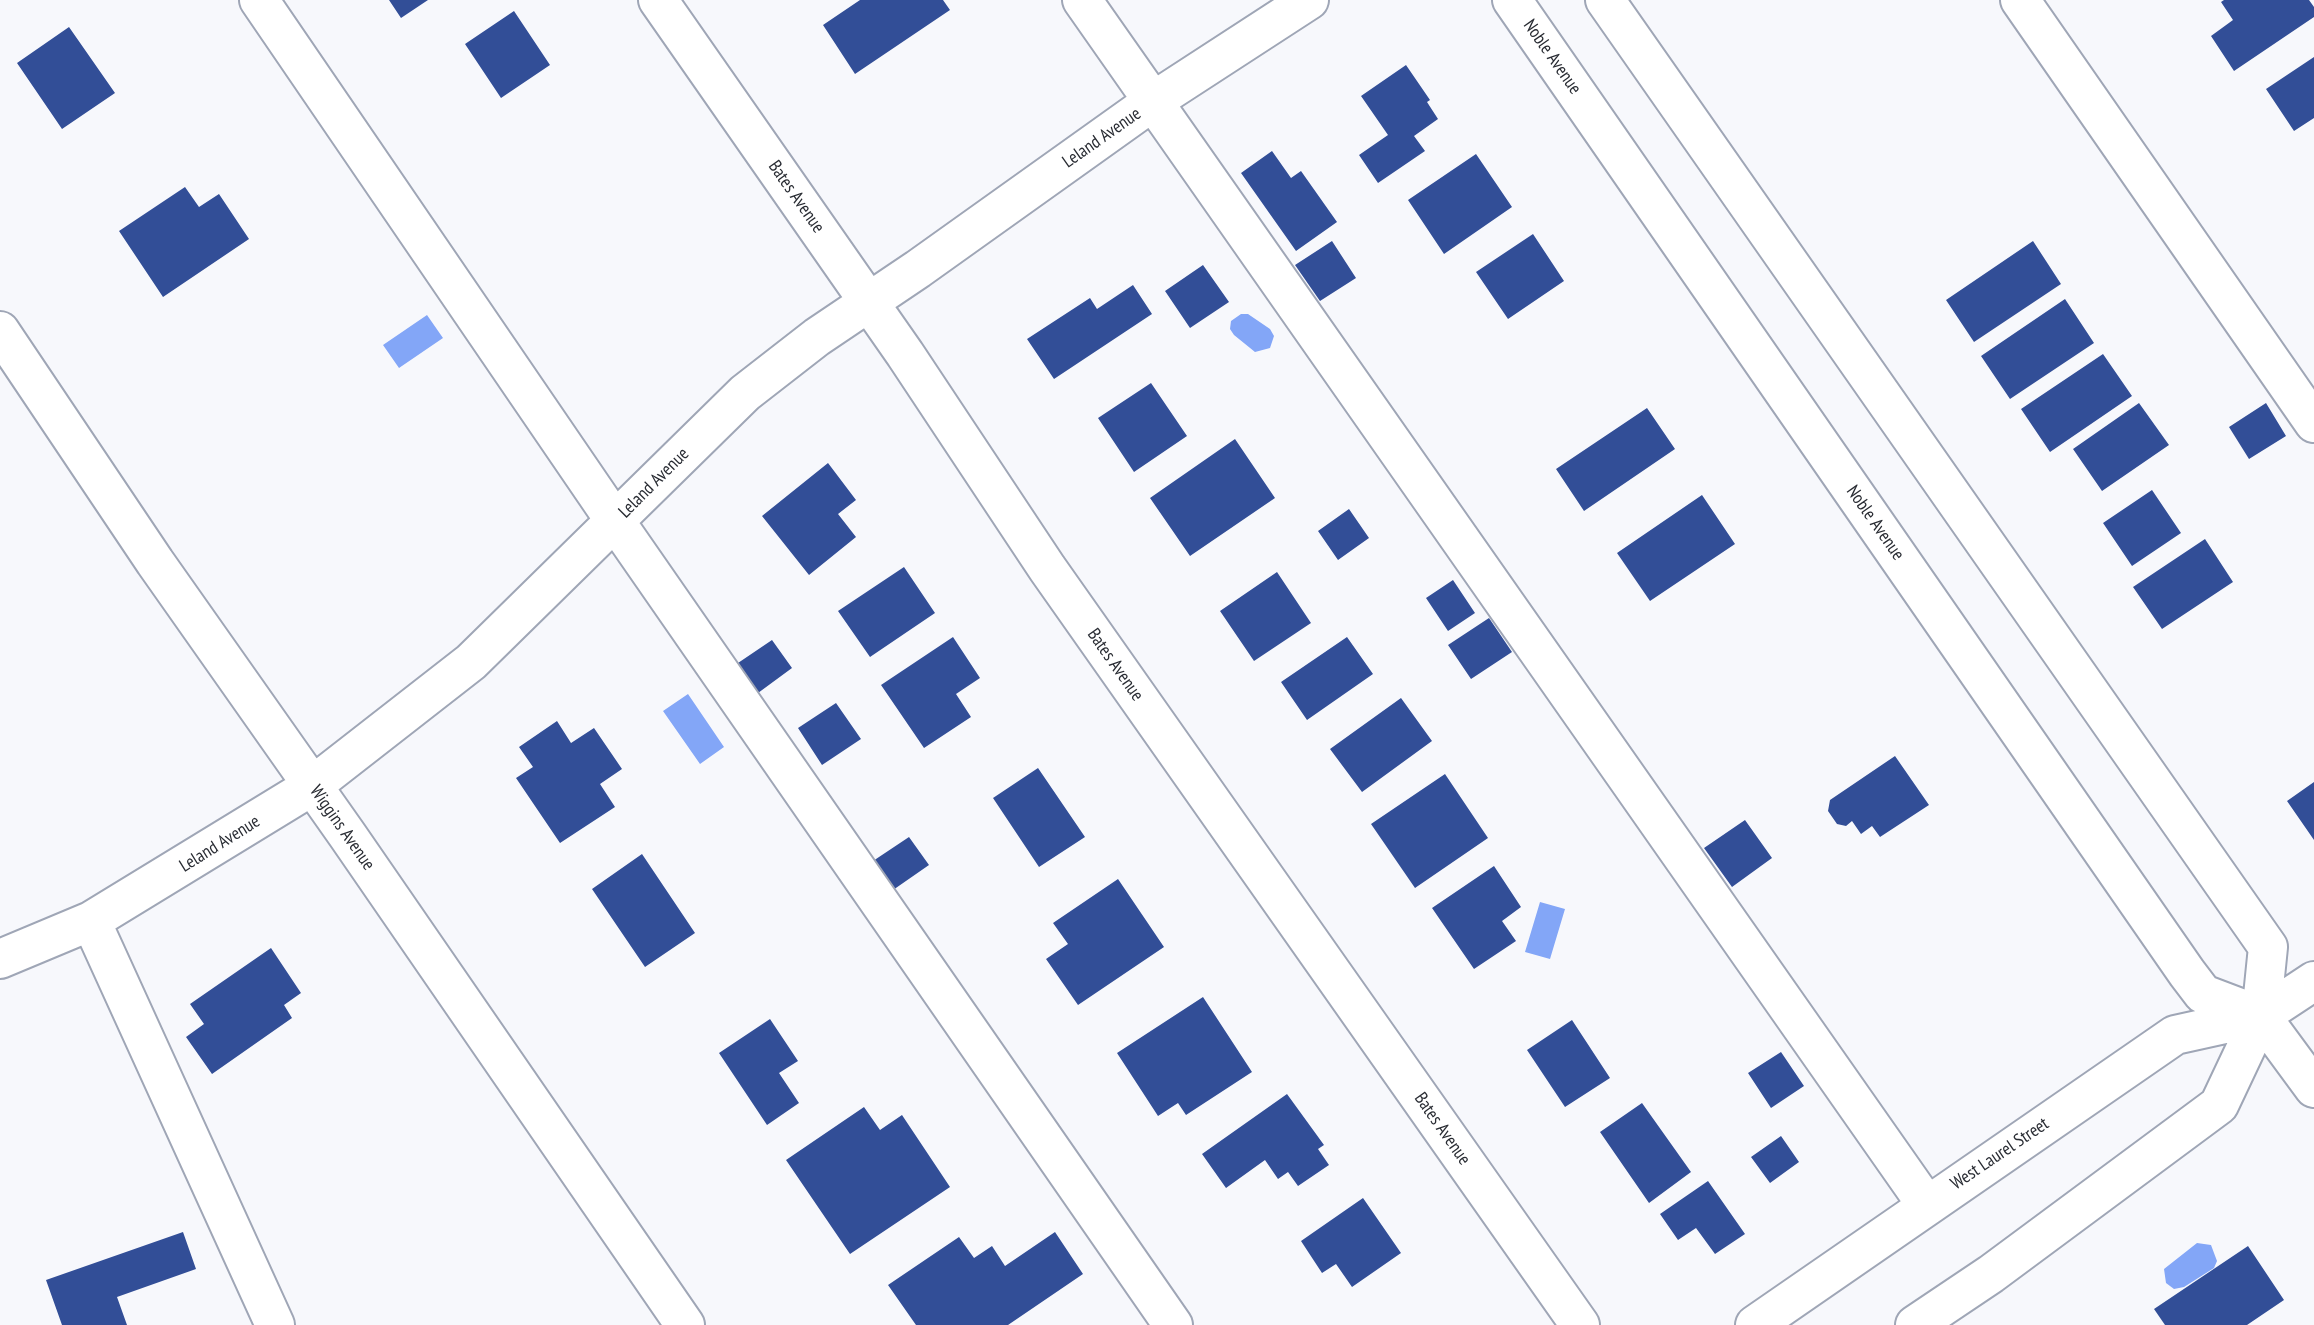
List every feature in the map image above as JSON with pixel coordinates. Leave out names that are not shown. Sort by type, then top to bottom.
[{"type":"street","points":[[259,0],[615,521],[1173,1325]]},
{"type":"street","name":"Bates Avenue","points":[[658,0],[869,301],[1055,579],[1580,1325]]},
{"type":"street","points":[[1082,0],[1926,1204]]},
{"type":"street","name":"Leland Avenue","points":[[0,959],[91,921],[312,786],[471,662],[745,393],[817,337],[1152,102],[1309,0]]},
{"type":"street","name":"Noble Avenue","points":[[1512,0],[2193,981],[2203,994],[2261,1016]]},
{"type":"street","points":[[1605,0],[2268,947],[2261,1016],[2218,1105],[1991,1274],[1915,1325]]},
{"type":"street","points":[[2020,0],[2314,423]]},
{"type":"street","name":"Wiggins Avenue","points":[[1,336],[685,1325]]},
{"type":"street","points":[[91,921],[275,1325]]},
{"type":"street","name":"West Laurel Street","points":[[1755,1325],[1926,1204],[2175,1035],[2261,1016],[2314,981]]},
{"type":"street","points":[[2261,1016],[2314,1088]]},
{"type":"water","points":[[1241,314],[1248,314],[1270,329],[1274,336],[1270,348],[1255,352],[1234,335],[1230,329],[1231,321]]},
{"type":"water","points":[[427,315],[443,338],[399,368],[383,345]]},
{"type":"water","points":[[688,694],[724,747],[700,764],[663,711]]},
{"type":"water","points":[[1540,902],[1565,909],[1550,959],[1525,952]]},
{"type":"water","points":[[2197,1243],[2211,1245],[2217,1261],[2214,1268],[2184,1287],[2174,1289],[2166,1283],[2164,1269]]},
{"type":"building","points":[[389,0],[428,0],[401,18]]},
{"type":"building","points":[[860,0],[943,0],[950,10],[855,74],[823,25]]},
{"type":"building","points":[[2309,0],[2314,7],[2314,17],[2234,71],[2211,36],[2233,20],[2221,2]]},
{"type":"building","points":[[514,11],[550,65],[501,98],[465,44]]},
{"type":"building","points":[[69,27],[115,93],[62,129],[17,63]]},
{"type":"building","points":[[2314,57],[2314,118],[2294,131],[2266,89]]},
{"type":"building","points":[[1406,65],[1430,100],[1427,102],[1438,119],[1414,136],[1425,151],[1378,183],[1359,155],[1388,135],[1361,96]]},
{"type":"building","points":[[1272,151],[1291,178],[1301,171],[1337,222],[1296,251],[1241,173]]},
{"type":"building","points":[[1476,154],[1512,207],[1444,254],[1408,200]]},
{"type":"building","points":[[185,187],[199,207],[219,194],[249,239],[163,297],[119,231]]},
{"type":"building","points":[[1533,234],[1564,281],[1508,319],[1476,272]]},
{"type":"building","points":[[1332,241],[1356,278],[1320,301],[1295,265]]},
{"type":"building","points":[[2033,241],[2061,284],[1974,342],[1946,300]]},
{"type":"building","points":[[1203,265],[1229,302],[1190,328],[1165,291]]},
{"type":"building","points":[[1133,285],[1152,314],[1054,379],[1027,339],[1090,298],[1097,309]]},
{"type":"building","points":[[2065,299],[2094,343],[2010,399],[1981,356]]},
{"type":"building","points":[[2103,354],[2132,396],[2050,452],[2021,409]]},
{"type":"building","points":[[1151,383],[1187,436],[1134,472],[1098,418]]},
{"type":"building","points":[[2139,403],[2169,445],[2102,491],[2073,449]]},
{"type":"building","points":[[2266,403],[2286,436],[2249,459],[2229,427]]},
{"type":"building","points":[[1647,408],[1675,449],[1584,511],[1556,469]]},
{"type":"building","points":[[1235,439],[1275,498],[1190,556],[1150,498]]},
{"type":"building","points":[[828,463],[856,500],[838,514],[856,537],[809,575],[762,516]]},
{"type":"building","points":[[2152,490],[2181,533],[2132,566],[2103,523]]},
{"type":"building","points":[[1702,495],[1735,544],[1650,601],[1617,553]]},
{"type":"building","points":[[1349,509],[1369,538],[1338,560],[1318,531]]},
{"type":"building","points":[[2205,539],[2233,582],[2162,629],[2133,587]]},
{"type":"building","points":[[904,567],[935,613],[870,657],[838,611]]},
{"type":"building","points":[[1277,572],[1311,623],[1254,661],[1220,611]]},
{"type":"building","points":[[1453,580],[1475,613],[1448,631],[1426,598]]},
{"type":"building","points":[[1489,618],[1512,652],[1471,679],[1448,645]]},
{"type":"building","points":[[953,637],[980,678],[956,694],[971,717],[924,748],[881,685]]},
{"type":"building","points":[[1347,637],[1373,674],[1307,720],[1281,682]]},
{"type":"building","points":[[772,640],[792,668],[758,693],[738,663]]},
{"type":"building","points":[[1401,698],[1432,741],[1362,792],[1330,749]]},
{"type":"building","points":[[836,703],[861,739],[822,765],[798,728]]},
{"type":"building","points":[[557,721],[571,743],[594,728],[622,769],[600,784],[615,807],[560,843],[516,778],[533,767],[519,747]]},
{"type":"building","points":[[1895,756],[1929,805],[1880,837],[1872,826],[1861,834],[1852,821],[1846,826],[1837,824],[1828,811],[1830,800]]},
{"type":"building","points":[[1038,768],[1085,837],[1039,867],[993,798]]},
{"type":"building","points":[[1445,774],[1488,838],[1415,888],[1371,824]]},
{"type":"building","points":[[2314,782],[2314,840],[2287,801]]},
{"type":"building","points":[[1745,820],[1772,858],[1732,887],[1704,848]]},
{"type":"building","points":[[909,837],[929,865],[893,890],[873,861]]},
{"type":"building","points":[[642,854],[695,933],[645,967],[592,889]]},
{"type":"building","points":[[1494,866],[1521,907],[1502,921],[1516,941],[1474,969],[1432,908]]},
{"type":"building","points":[[1118,879],[1164,947],[1078,1005],[1046,959],[1068,944],[1053,923]]},
{"type":"building","points":[[271,948],[301,993],[284,1005],[292,1018],[212,1074],[186,1037],[204,1024],[190,1004]]},
{"type":"building","points":[[1203,997],[1252,1072],[1186,1115],[1178,1103],[1158,1116],[1117,1053]]},
{"type":"building","points":[[770,1019],[798,1061],[779,1073],[799,1103],[767,1125],[719,1053]]},
{"type":"building","points":[[1572,1020],[1610,1078],[1565,1107],[1527,1050]]},
{"type":"building","points":[[1781,1052],[1804,1086],[1771,1108],[1748,1073]]},
{"type":"building","points":[[1287,1094],[1324,1145],[1318,1149],[1329,1165],[1298,1186],[1288,1172],[1278,1179],[1265,1160],[1226,1188],[1202,1154]]},
{"type":"building","points":[[1642,1103],[1691,1172],[1649,1203],[1600,1132]]},
{"type":"building","points":[[864,1107],[880,1130],[902,1115],[950,1187],[850,1254],[786,1160]]},
{"type":"building","points":[[1781,1136],[1799,1162],[1770,1183],[1751,1157]]},
{"type":"building","points":[[1708,1181],[1745,1234],[1715,1254],[1696,1228],[1678,1240],[1660,1214]]},
{"type":"building","points":[[1363,1198],[1401,1253],[1352,1287],[1336,1264],[1322,1273],[1301,1241]]},
{"type":"building","points":[[183,1232],[196,1269],[117,1297],[127,1325],[62,1325],[46,1280]]},
{"type":"building","points":[[1055,1232],[1083,1274],[1008,1325],[916,1325],[888,1285],[959,1237],[974,1258],[992,1246],[1005,1266]]},
{"type":"building","points":[[2248,1246],[2284,1300],[2247,1325],[2165,1325],[2154,1309]]}]
